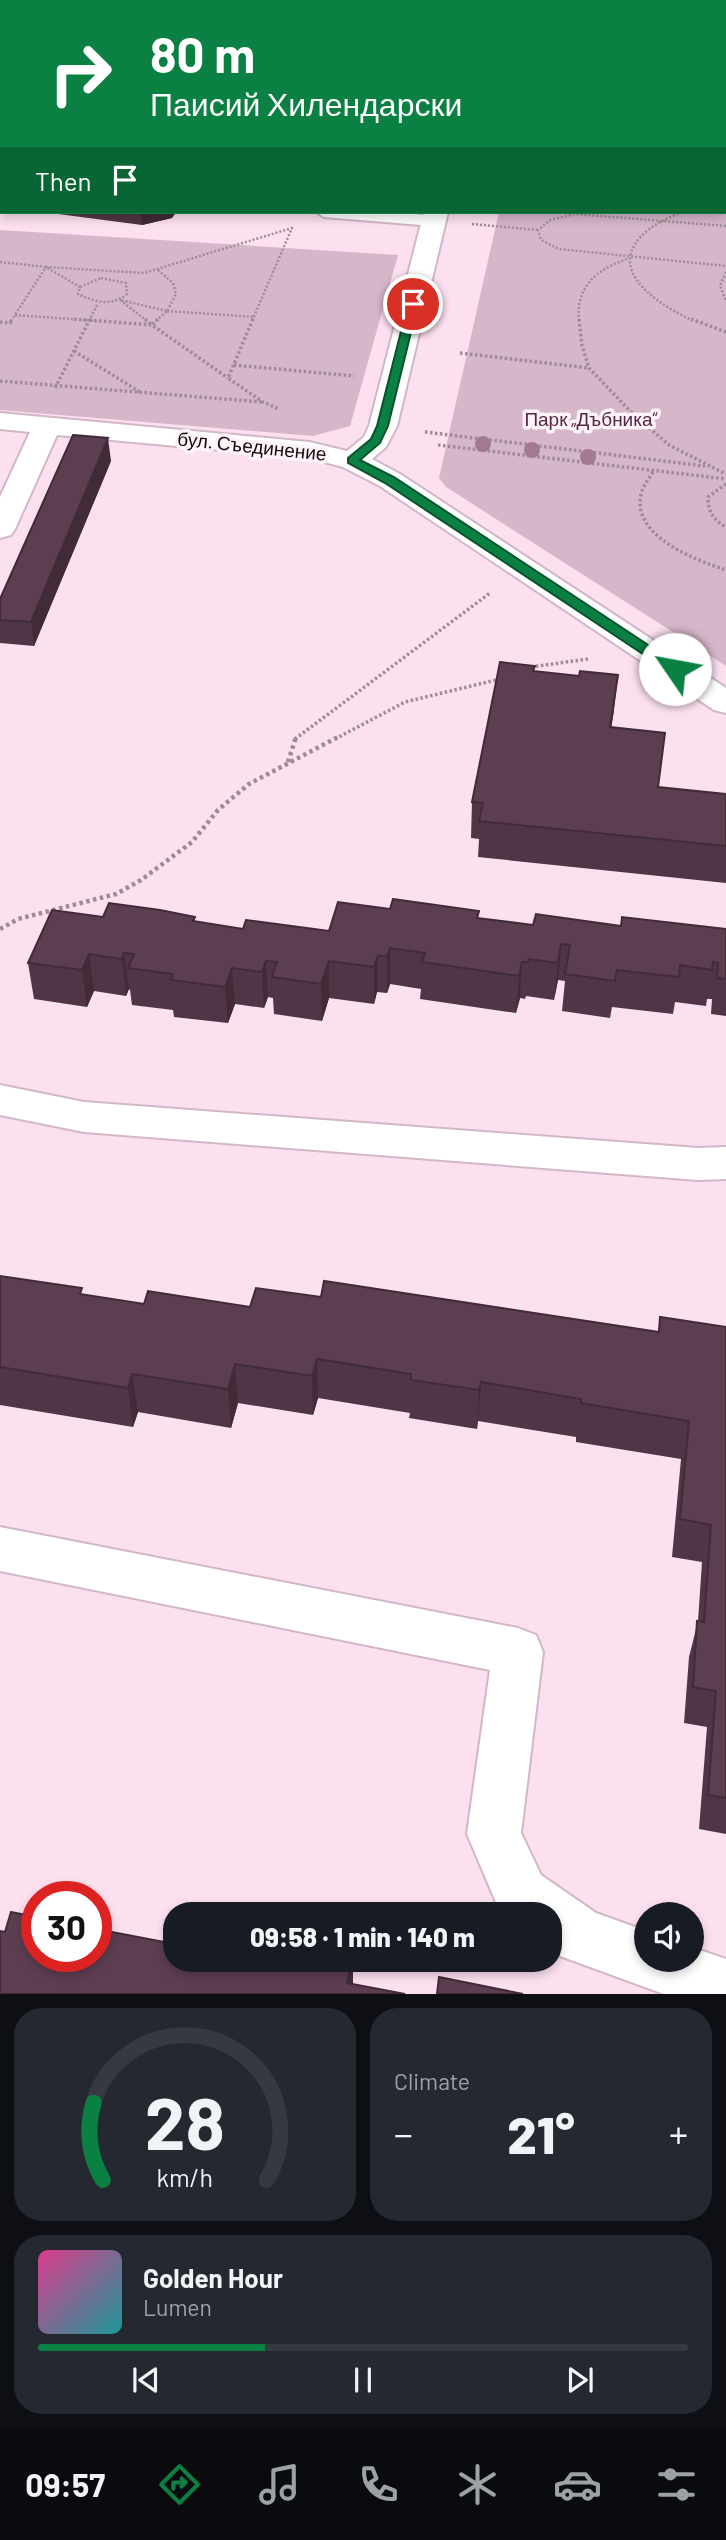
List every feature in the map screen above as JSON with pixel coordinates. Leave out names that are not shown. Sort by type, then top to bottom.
[{"type":"street","points":[[353,461],[376,441],[383,426],[435,216]]},
{"type":"street","name":"бул. Съединение","points":[[0,421],[309,450],[353,461],[390,480],[726,703]]},
{"type":"street","points":[[0,529],[47,425]]},
{"type":"street","points":[[0,1100],[84,1118],[698,1164],[726,1163]]},
{"type":"street","points":[[0,1549],[518,1652],[494,1834],[520,1895],[530,1902]]},
{"type":"street","points":[[562,1924],[580,1936],[634,1955]]},
{"type":"street","points":[[681,1972],[726,1988]]},
{"type":"lane","points":[[380,214],[435,216]]},
{"type":"path","points":[[538,230],[556,216],[575,214],[726,226]]},
{"type":"path","points":[[676,214],[658,221],[636,240],[629,269],[645,293],[685,318],[726,332]]},
{"type":"path","points":[[489,225],[538,230]]},
{"type":"path","points":[[0,262],[144,273],[292,228],[228,378]]},
{"type":"path","points":[[538,230],[541,240],[559,249],[726,266]]},
{"type":"path","points":[[630,257],[605,267],[588,281],[578,313],[582,345],[589,368],[630,411],[669,445],[709,466],[726,479]]},
{"type":"path","points":[[46,267],[80,287]]},
{"type":"path","points":[[0,322],[10,323],[46,267]]},
{"type":"path","points":[[15,315],[152,326],[169,309],[176,294],[173,283],[157,269]]},
{"type":"path","points":[[726,272],[720,280],[719,290],[726,301]]},
{"type":"path","points":[[80,287],[101,278],[117,280],[126,283],[128,287],[127,294],[120,300]]},
{"type":"path","points":[[80,287],[78,294],[97,303],[120,300],[139,308],[255,317]]},
{"type":"path","points":[[0,382],[263,402],[152,326],[120,300]]},
{"type":"path","points":[[51,396],[97,303]]},
{"type":"path","points":[[74,351],[141,392]]},
{"type":"path","points":[[460,354],[589,368]]},
{"type":"path","points":[[234,365],[358,376]]},
{"type":"path","points":[[441,434],[709,466]]},
{"type":"path","points":[[438,445],[726,479]]},
{"type":"path","points":[[654,471],[644,483],[639,495],[645,522],[670,546],[689,557],[726,569]]},
{"type":"path","points":[[726,479],[708,497],[708,510],[718,523],[726,527]]},
{"type":"path","points":[[287,763],[295,738],[494,591]]},
{"type":"path","points":[[523,670],[536,665],[600,657]]},
{"type":"path","points":[[0,929],[18,919],[116,894],[141,880],[192,842],[218,810],[249,784],[405,702],[511,675]]},
{"type":"green space","name":"Парк „Дъбника“","points":[[499,214],[726,214],[726,666],[446,487],[439,478]]},
{"type":"green space","points":[[0,230],[398,255],[350,426],[313,436],[0,410]]},
{"type":"building","points":[[73,435],[108,438],[31,622],[0,620],[0,599]]},
{"type":"building","points":[[500,662],[535,666],[533,671],[579,676],[580,671],[618,675],[610,727],[665,733],[658,787],[726,794],[726,846],[479,821],[483,803],[472,802]]},
{"type":"building","points":[[393,899],[479,911],[477,918],[533,925],[536,914],[621,926],[622,917],[726,929],[726,979],[717,978],[718,963],[713,962],[712,970],[680,965],[679,977],[617,970],[615,981],[565,974],[570,945],[561,944],[558,963],[529,959],[528,962],[522,962],[519,976],[422,962],[425,953],[390,948],[387,957],[378,955],[374,967],[329,961],[321,984],[272,977],[277,962],[266,961],[262,972],[232,968],[225,987],[171,980],[173,974],[128,968],[134,954],[124,953],[122,959],[89,954],[82,970],[28,963],[52,910],[103,917],[109,903],[160,910],[195,917],[193,921],[243,929],[246,920],[329,931],[338,902],[390,909]]},
{"type":"building","points":[[0,1276],[82,1288],[80,1294],[144,1304],[148,1291],[250,1307],[256,1288],[321,1297],[324,1281],[659,1332],[660,1317],[726,1327],[726,1798],[708,1795],[716,1691],[693,1687],[697,1621],[704,1622],[711,1525],[680,1519],[689,1421],[581,1403],[581,1399],[481,1382],[479,1390],[411,1380],[411,1374],[317,1359],[312,1376],[235,1364],[228,1389],[132,1374],[128,1388],[0,1367]]},
{"type":"building","points":[[11,1912],[21,1914],[21,1972],[112,1972],[112,1932],[163,1942],[163,1972],[349,1972],[347,1983],[405,1994],[0,1994],[0,1931],[5,1932]]},
{"type":"building","points":[[439,1977],[523,1994],[437,1994]]},
{"type":"route","points":[[413,304],[383,426],[376,441],[353,461],[390,480],[675,669]]}]
